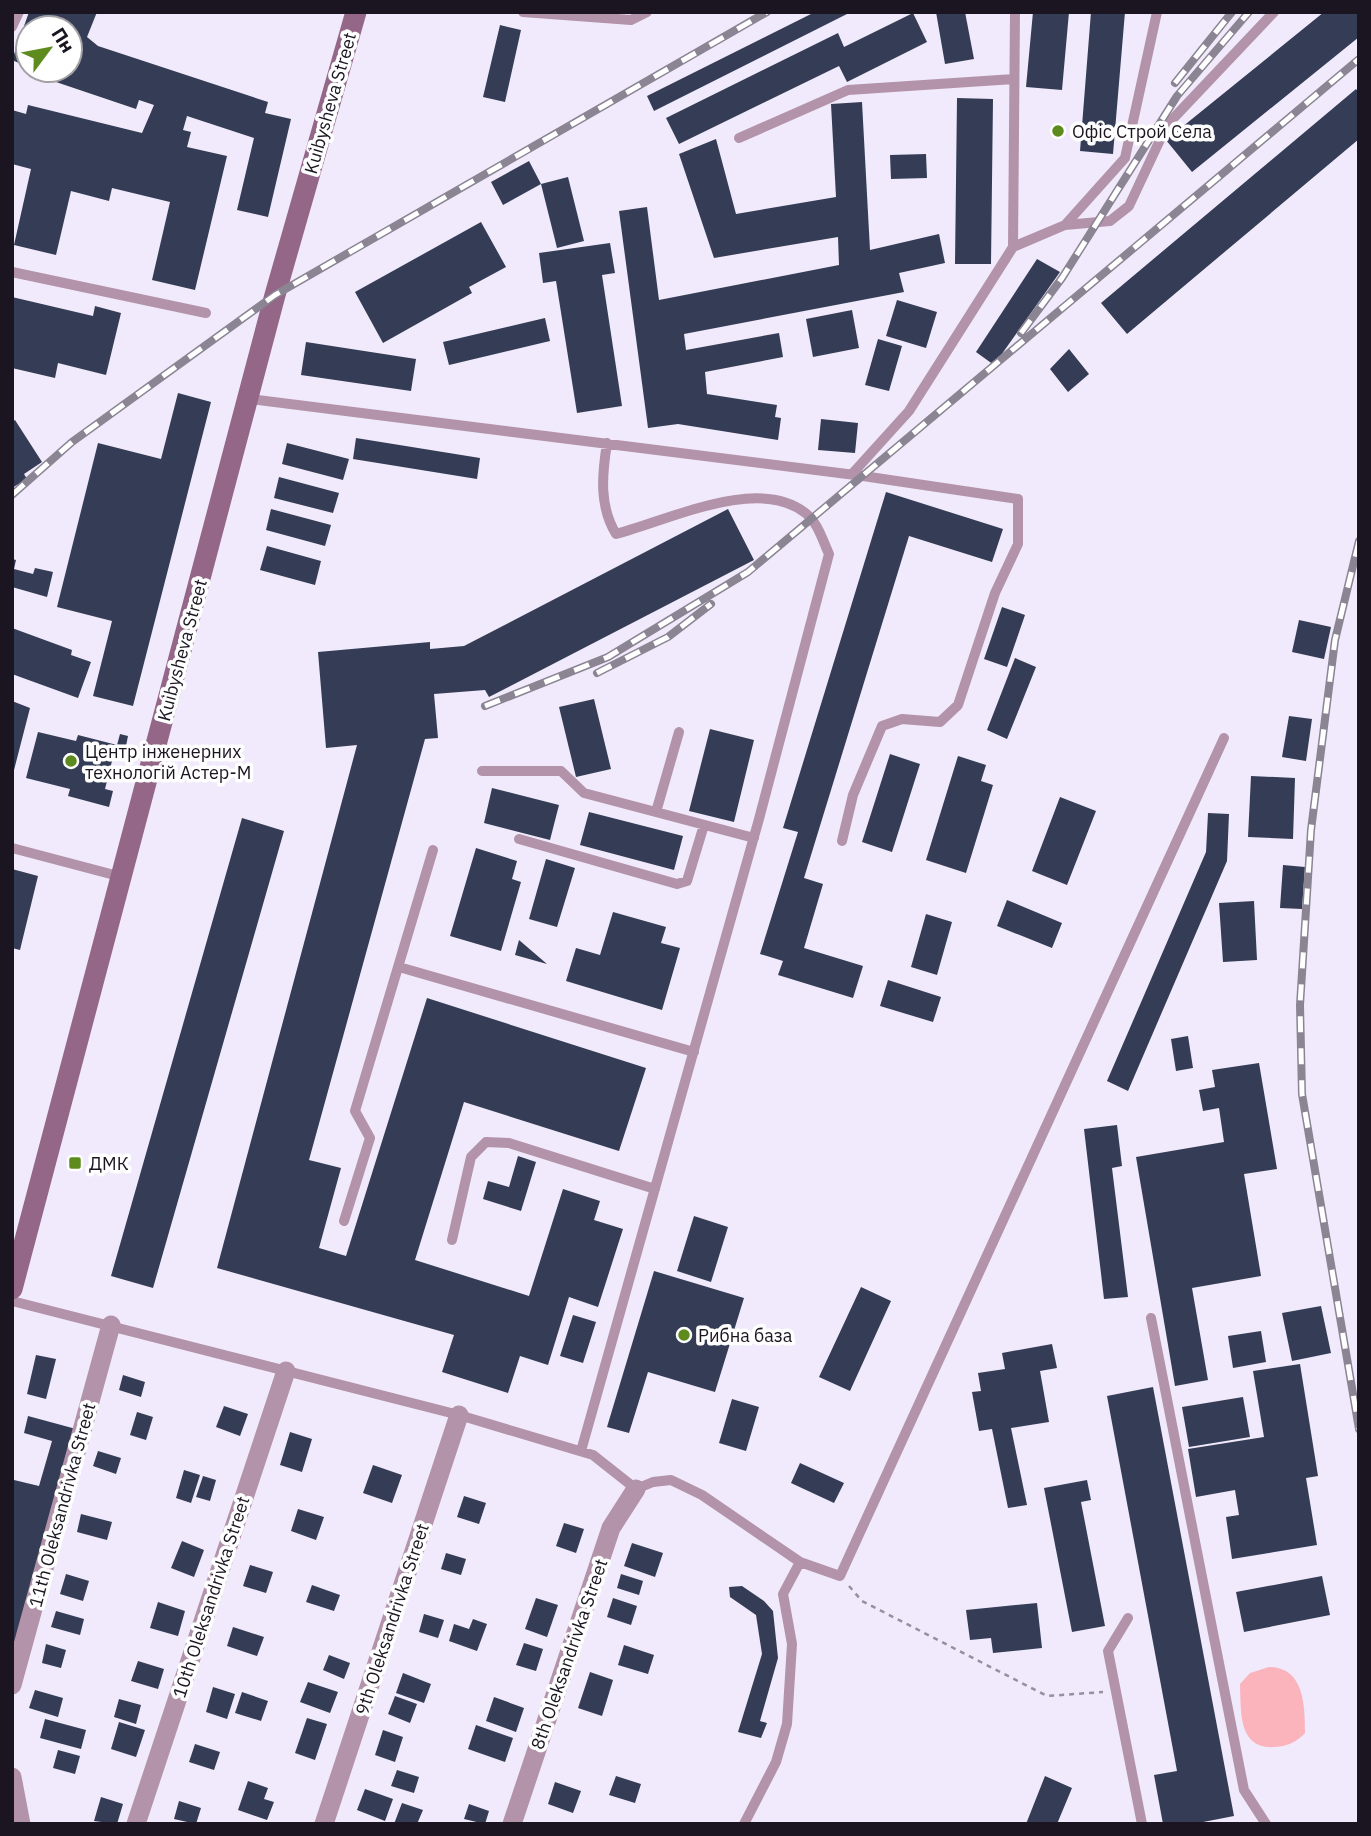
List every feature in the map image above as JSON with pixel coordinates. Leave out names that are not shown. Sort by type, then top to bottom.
[{"type":"main road","name":"Kuibysheva Street","points":[[12,1289],[356,12]]},
{"type":"street","name":"11th Oleksandrivka Street","points":[[12,1685],[111,1325]]},
{"type":"street","name":"10th Oleksandrivka Street","points":[[136,1824],[286,1371]]},
{"type":"street","name":"9th Oleksandrivka Street","points":[[324,1824],[458,1415]]},
{"type":"street","name":"8th Oleksandrivka Street","points":[[512,1824],[611,1528],[636,1489]]},
{"type":"street","points":[[12,1777],[21,1824]]},
{"type":"lane","points":[[12,27],[19,12]]},
{"type":"lane","points":[[523,12],[631,20],[647,12]]},
{"type":"lane","points":[[852,474],[909,411],[1013,247],[1015,12]]},
{"type":"lane","points":[[1065,225],[1125,158],[1157,12]]},
{"type":"lane","points":[[1013,247],[1065,225],[1110,221],[1129,206],[1167,125],[1274,12]]},
{"type":"lane","points":[[739,138],[848,90],[1014,79]]},
{"type":"lane","points":[[12,272],[206,313]]},
{"type":"lane","points":[[250,398],[852,474],[1018,499],[1018,544],[995,593],[958,705],[940,722],[902,719],[882,726],[853,795],[842,841]]},
{"type":"lane","points":[[582,1451],[754,838],[829,554],[812,520],[804,512],[780,500],[715,501],[617,534],[607,519],[602,478],[607,443]]},
{"type":"lane","points":[[656,812],[680,732]]},
{"type":"lane","points":[[12,1301],[458,1415],[582,1451],[593,1455],[636,1489],[653,1482],[671,1480],[702,1495],[800,1562],[840,1576],[1224,738]]},
{"type":"lane","points":[[482,771],[561,771],[584,793],[754,838]]},
{"type":"lane","points":[[519,839],[677,884],[687,881],[704,825]]},
{"type":"lane","points":[[12,848],[122,877]]},
{"type":"lane","points":[[344,1222],[370,1138],[355,1111],[433,850]]},
{"type":"lane","points":[[399,967],[694,1052]]},
{"type":"lane","points":[[452,1240],[471,1157],[486,1143],[509,1143],[655,1189]]},
{"type":"lane","points":[[1151,1318],[1244,1790],[1266,1824]]},
{"type":"lane","points":[[744,1824],[776,1762],[787,1724],[793,1644],[783,1594],[800,1562]]},
{"type":"lane","points":[[1128,1618],[1108,1651],[1142,1824]]},
{"type":"path","points":[[840,1576],[862,1601],[1047,1696],[1118,1691]]},
{"type":"shaded area","points":[[1269,1667],[1289,1673],[1296,1680],[1303,1700],[1305,1733],[1284,1746],[1263,1746],[1254,1742],[1248,1736],[1242,1717],[1240,1684],[1250,1673]]},
{"type":"building","points":[[97,12],[87,37],[98,46],[268,102],[265,113],[291,119],[268,217],[237,210],[254,138],[187,116],[183,130],[191,132],[187,147],[227,156],[195,290],[152,280],[170,202],[112,188],[109,201],[71,191],[56,255],[14,245],[31,169],[12,164],[12,110],[26,114],[28,105],[142,133],[154,105],[139,100],[136,109],[62,84],[84,84],[84,14],[28,14]]},
{"type":"building","points":[[815,12],[847,14],[654,111],[647,96]]},
{"type":"building","points":[[936,12],[965,12],[974,59],[945,64]]},
{"type":"building","points":[[1033,12],[1069,12],[1062,90],[1026,87]]},
{"type":"building","points":[[1091,12],[1125,12],[1113,154],[1080,151]]},
{"type":"building","points":[[1324,12],[1359,12],[1359,37],[1192,172],[1166,140]]},
{"type":"building","points":[[913,13],[927,42],[847,82],[839,66],[679,144],[666,118],[838,33],[844,47]]},
{"type":"building","points":[[500,25],[521,30],[505,102],[483,97]]},
{"type":"building","points":[[1356,89],[1359,93],[1359,139],[1127,334],[1101,303]]},
{"type":"building","points":[[957,98],[993,99],[991,264],[955,264]]},
{"type":"building","points":[[862,102],[870,250],[939,234],[945,263],[899,273],[904,292],[684,334],[686,350],[779,333],[783,357],[705,372],[707,394],[777,405],[775,417],[781,418],[778,440],[678,424],[648,428],[619,211],[647,207],[659,300],[839,265],[838,237],[714,258],[679,154],[716,139],[736,214],[836,197],[831,104]]},
{"type":"building","points":[[926,154],[927,178],[891,179],[890,155]]},
{"type":"building","points":[[529,161],[541,184],[503,205],[491,182]]},
{"type":"building","points":[[568,177],[584,241],[557,248],[541,184]]},
{"type":"building","points":[[481,222],[506,267],[469,287],[472,293],[383,343],[355,292]]},
{"type":"building","points":[[610,243],[615,273],[602,275],[622,406],[577,413],[556,281],[543,283],[539,253]]},
{"type":"building","points":[[1037,259],[1060,272],[994,365],[976,352]]},
{"type":"building","points":[[12,297],[93,316],[95,306],[121,313],[106,375],[58,363],[55,378],[12,368]]},
{"type":"building","points":[[897,300],[937,312],[926,348],[886,336]]},
{"type":"building","points":[[852,310],[859,348],[813,357],[806,319]]},
{"type":"building","points":[[545,318],[550,341],[449,365],[443,342]]},
{"type":"building","points":[[878,339],[902,346],[889,391],[865,385]]},
{"type":"building","points":[[306,342],[416,359],[411,391],[301,375]]},
{"type":"building","points":[[1069,349],[1089,374],[1068,392],[1050,369]]},
{"type":"building","points":[[178,393],[211,402],[133,706],[93,696],[112,621],[57,607],[98,443],[161,459]]},
{"type":"building","points":[[821,419],[858,423],[855,453],[818,450]]},
{"type":"building","points":[[15,420],[42,462],[24,474],[27,479],[12,488],[12,422]]},
{"type":"building","points":[[356,438],[480,458],[477,479],[353,459]]},
{"type":"building","points":[[287,443],[349,459],[343,480],[282,464]]},
{"type":"building","points":[[279,477],[339,493],[333,513],[274,498]]},
{"type":"building","points":[[886,492],[1003,529],[992,562],[909,536],[804,878],[823,884],[804,948],[863,966],[853,998],[778,975],[783,961],[760,954],[798,832],[783,828]]},
{"type":"building","points":[[271,509],[331,525],[325,546],[266,530]]},
{"type":"building","points":[[728,509],[754,560],[489,697],[485,690],[434,694],[438,738],[425,739],[309,1160],[341,1168],[319,1248],[346,1256],[427,998],[646,1068],[619,1151],[464,1102],[415,1260],[529,1296],[563,1189],[600,1201],[594,1220],[623,1229],[598,1307],[569,1297],[548,1365],[520,1356],[508,1393],[442,1372],[454,1335],[217,1268],[357,745],[326,748],[318,652],[430,642],[430,649],[464,646]]},
{"type":"building","points":[[267,546],[321,561],[315,585],[260,570]]},
{"type":"building","points":[[12,559],[16,560],[14,569],[33,574],[35,568],[53,572],[47,597],[12,587]]},
{"type":"building","points":[[1002,607],[1025,615],[1007,667],[984,659]]},
{"type":"building","points":[[1299,620],[1331,627],[1324,659],[1292,652]]},
{"type":"building","points":[[12,628],[72,650],[71,655],[91,662],[78,698],[12,674]]},
{"type":"building","points":[[1015,658],[1036,667],[1007,739],[987,730]]},
{"type":"building","points":[[594,699],[611,769],[576,777],[559,707]]},
{"type":"building","points":[[12,701],[30,708],[13,774],[12,774]]},
{"type":"building","points":[[1289,716],[1312,719],[1306,761],[1282,757]]},
{"type":"building","points":[[710,729],[754,740],[734,822],[689,811]]},
{"type":"building","name":"Центр інженерних технологій Астер-М","points":[[38,732],[76,741],[78,735],[117,745],[120,734],[128,736],[125,751],[115,749],[105,789],[113,791],[109,807],[68,796],[70,789],[26,778]]},
{"type":"building","points":[[890,754],[920,764],[892,852],[862,842]]},
{"type":"building","points":[[958,756],[986,765],[981,781],[993,785],[966,873],[926,860]]},
{"type":"building","points":[[1251,776],[1295,778],[1293,839],[1248,837]]},
{"type":"building","points":[[492,788],[559,805],[550,840],[484,823]]},
{"type":"building","points":[[1060,797],[1096,811],[1067,885],[1032,871]]},
{"type":"building","points":[[589,812],[683,836],[674,870],[580,845]]},
{"type":"building","points":[[1208,813],[1229,814],[1227,861],[1128,1091],[1107,1081],[1206,852]]},
{"type":"building","points":[[242,818],[284,831],[153,1288],[111,1276]]},
{"type":"building","points":[[476,848],[517,861],[512,879],[521,882],[501,951],[450,936]]},
{"type":"building","points":[[546,859],[575,868],[557,927],[529,919]]},
{"type":"building","points":[[1283,865],[1305,867],[1302,909],[1280,908]]},
{"type":"building","points":[[12,869],[38,876],[20,950],[12,948]]},
{"type":"building","points":[[1007,900],[1062,923],[1052,948],[997,926]]},
{"type":"building","points":[[1254,901],[1257,960],[1223,962],[1219,903]]},
{"type":"building","points":[[613,912],[666,927],[661,943],[680,948],[662,1010],[566,981],[576,948],[600,955]]},
{"type":"building","points":[[926,914],[952,922],[937,975],[911,967]]},
{"type":"building","points":[[519,940],[547,964],[515,955]]},
{"type":"building","points":[[888,980],[941,997],[933,1022],[880,1006]]},
{"type":"building","points":[[1188,1036],[1193,1068],[1176,1071],[1171,1039]]},
{"type":"building","points":[[1259,1063],[1277,1169],[1244,1174],[1261,1276],[1192,1288],[1208,1380],[1175,1386],[1136,1157],[1224,1142],[1219,1108],[1203,1111],[1199,1090],[1215,1087],[1212,1070]]},
{"type":"building","points":[[1117,1125],[1122,1166],[1112,1168],[1128,1297],[1104,1299],[1084,1129]]},
{"type":"building","points":[[518,1156],[536,1162],[521,1211],[483,1199],[488,1181],[509,1187]]},
{"type":"building","points":[[694,1216],[728,1227],[711,1282],[677,1271]]},
{"type":"building","name":"Рибна база","points":[[654,1271],[744,1298],[715,1392],[648,1372],[629,1433],[607,1427]]},
{"type":"building","points":[[861,1287],[891,1301],[850,1391],[819,1377]]},
{"type":"building","points":[[1321,1306],[1331,1353],[1292,1361],[1282,1313]]},
{"type":"building","points":[[573,1315],[596,1322],[583,1363],[560,1356]]},
{"type":"building","points":[[1261,1331],[1266,1362],[1233,1368],[1228,1336]]},
{"type":"building","points":[[1052,1344],[1057,1368],[1040,1371],[1049,1422],[1011,1428],[1027,1505],[1008,1508],[992,1429],[979,1431],[972,1392],[981,1391],[978,1373],[1005,1369],[1002,1353]]},
{"type":"building","points":[[36,1355],[56,1359],[46,1399],[27,1394]]},
{"type":"building","points":[[1300,1364],[1318,1476],[1306,1478],[1317,1545],[1232,1559],[1226,1517],[1239,1515],[1235,1490],[1196,1497],[1188,1449],[1264,1437],[1253,1371]]},
{"type":"building","points":[[123,1375],[145,1382],[141,1397],[119,1390]]},
{"type":"building","points":[[1153,1387],[1234,1816],[1193,1824],[1163,1824],[1154,1775],[1177,1771],[1107,1396]]},
{"type":"building","points":[[1243,1397],[1250,1437],[1189,1447],[1182,1407]]},
{"type":"building","points":[[732,1399],[759,1407],[746,1451],[719,1443]]},
{"type":"building","points":[[224,1406],[248,1414],[240,1436],[216,1427]]},
{"type":"building","points":[[137,1412],[153,1417],[146,1440],[130,1435]]},
{"type":"building","points":[[28,1416],[76,1429],[12,1662],[12,1485],[14,1480],[39,1486],[52,1441],[24,1433]]},
{"type":"building","points":[[290,1432],[312,1439],[302,1472],[280,1465]]},
{"type":"building","points":[[98,1451],[121,1458],[116,1474],[93,1466]]},
{"type":"building","points":[[800,1463],[844,1483],[834,1503],[791,1483]]},
{"type":"building","points":[[373,1465],[402,1475],[392,1503],[363,1493]]},
{"type":"building","points":[[184,1470],[200,1475],[191,1503],[176,1498]]},
{"type":"building","points":[[203,1476],[216,1480],[210,1501],[196,1497]]},
{"type":"building","points":[[1087,1480],[1091,1500],[1081,1502],[1105,1626],[1072,1632],[1044,1488]]},
{"type":"building","points":[[464,1496],[486,1503],[479,1524],[457,1517]]},
{"type":"building","points":[[298,1509],[324,1517],[316,1540],[291,1531]]},
{"type":"building","points":[[81,1514],[112,1522],[107,1540],[77,1532]]},
{"type":"building","points":[[564,1523],[584,1529],[576,1553],[556,1546]]},
{"type":"building","points":[[182,1541],[204,1550],[194,1577],[171,1568]]},
{"type":"building","points":[[632,1543],[663,1553],[655,1577],[624,1566]]},
{"type":"building","points":[[446,1553],[466,1559],[461,1575],[441,1569]]},
{"type":"building","points":[[250,1565],[273,1572],[266,1593],[243,1586]]},
{"type":"building","points":[[66,1574],[89,1581],[83,1601],[60,1594]]},
{"type":"building","points":[[621,1574],[643,1581],[639,1595],[617,1588]]},
{"type":"building","points":[[1322,1576],[1330,1615],[1244,1632],[1236,1592]]},
{"type":"building","points":[[312,1585],[340,1595],[334,1611],[306,1602]]},
{"type":"building","points":[[742,1586],[764,1601],[773,1611],[778,1658],[760,1721],[767,1723],[761,1738],[738,1732],[762,1654],[756,1615],[730,1597],[729,1587]]},
{"type":"building","points":[[536,1598],[558,1605],[547,1637],[525,1629]]},
{"type":"building","points":[[613,1598],[637,1606],[631,1625],[607,1617]]},
{"type":"building","points":[[158,1602],[185,1611],[178,1636],[150,1628]]},
{"type":"building","points":[[1037,1603],[1042,1648],[993,1653],[991,1638],[970,1640],[966,1610]]},
{"type":"building","points":[[56,1611],[84,1619],[80,1635],[51,1627]]},
{"type":"building","points":[[424,1614],[444,1620],[438,1638],[419,1632]]},
{"type":"building","points":[[473,1619],[487,1624],[477,1651],[449,1641],[454,1624],[469,1629]]},
{"type":"building","points":[[233,1627],[264,1637],[257,1656],[227,1646]]},
{"type":"building","points":[[524,1643],[543,1649],[536,1671],[516,1665]]},
{"type":"building","points":[[46,1644],[66,1650],[61,1668],[42,1663]]},
{"type":"building","points":[[624,1645],[654,1655],[648,1674],[618,1665]]},
{"type":"building","points":[[329,1655],[350,1663],[344,1679],[323,1670]]},
{"type":"building","points":[[138,1661],[164,1669],[158,1689],[131,1681]]},
{"type":"building","points":[[590,1672],[613,1680],[602,1716],[578,1708]]},
{"type":"building","points":[[403,1673],[431,1684],[424,1703],[396,1693]]},
{"type":"building","points":[[308,1682],[338,1692],[330,1713],[300,1702]]},
{"type":"building","points":[[213,1687],[235,1694],[227,1719],[206,1712]]},
{"type":"building","points":[[35,1690],[63,1698],[58,1717],[29,1708]]},
{"type":"building","points":[[242,1692],[268,1701],[261,1721],[235,1713]]},
{"type":"building","points":[[395,1696],[417,1704],[410,1723],[388,1714]]},
{"type":"building","points":[[494,1697],[524,1708],[516,1732],[486,1721]]},
{"type":"building","points":[[119,1699],[141,1705],[136,1724],[114,1717]]},
{"type":"building","points":[[307,1718],[327,1724],[315,1760],[295,1753]]},
{"type":"building","points":[[45,1719],[86,1730],[81,1749],[40,1738]]},
{"type":"building","points":[[119,1722],[145,1730],[136,1757],[111,1749]]},
{"type":"building","points":[[476,1725],[513,1738],[505,1762],[468,1749]]},
{"type":"building","points":[[383,1730],[403,1737],[395,1762],[375,1755]]},
{"type":"building","points":[[195,1744],[220,1752],[214,1770],[189,1762]]},
{"type":"building","points":[[58,1750],[80,1756],[75,1774],[53,1768]]},
{"type":"building","points":[[397,1770],[419,1777],[414,1793],[391,1786]]},
{"type":"building","points":[[616,1776],[641,1784],[635,1803],[609,1795]]},
{"type":"building","points":[[1045,1776],[1072,1788],[1057,1824],[1026,1824]]},
{"type":"building","points":[[248,1781],[268,1788],[264,1799],[274,1802],[267,1820],[238,1810]]},
{"type":"building","points":[[555,1782],[581,1791],[573,1813],[548,1804]]},
{"type":"building","points":[[365,1789],[393,1799],[385,1821],[357,1810]]},
{"type":"building","points":[[101,1797],[123,1804],[117,1824],[94,1821]]},
{"type":"building","points":[[179,1801],[201,1808],[196,1824],[174,1819]]},
{"type":"building","points":[[402,1803],[423,1810],[417,1824],[394,1824]]},
{"type":"building","points":[[469,1804],[489,1811],[485,1824],[464,1819]]},
{"type":"railway","points":[[12,495],[72,442],[275,295],[767,12]]},
{"type":"railway","points":[[1175,83],[1232,12]]},
{"type":"railway","points":[[1021,333],[1062,278],[1177,96],[1249,12]]},
{"type":"railway","points":[[485,706],[608,657],[748,572],[1359,59]]},
{"type":"railway","points":[[1359,541],[1335,640],[1311,830],[1300,1005],[1302,1094],[1359,1429]]},
{"type":"railway","points":[[597,673],[668,637],[711,604]]},
{"type":"place","name":"Офіс Строй Села","points":[[1058,131]]},
{"type":"place","name":"Центр інженерних технологій Астер-М","points":[[71,761]]},
{"type":"place","name":"ДМК","points":[[75,1163]]},
{"type":"place","name":"Рибна база","points":[[684,1335]]}]
